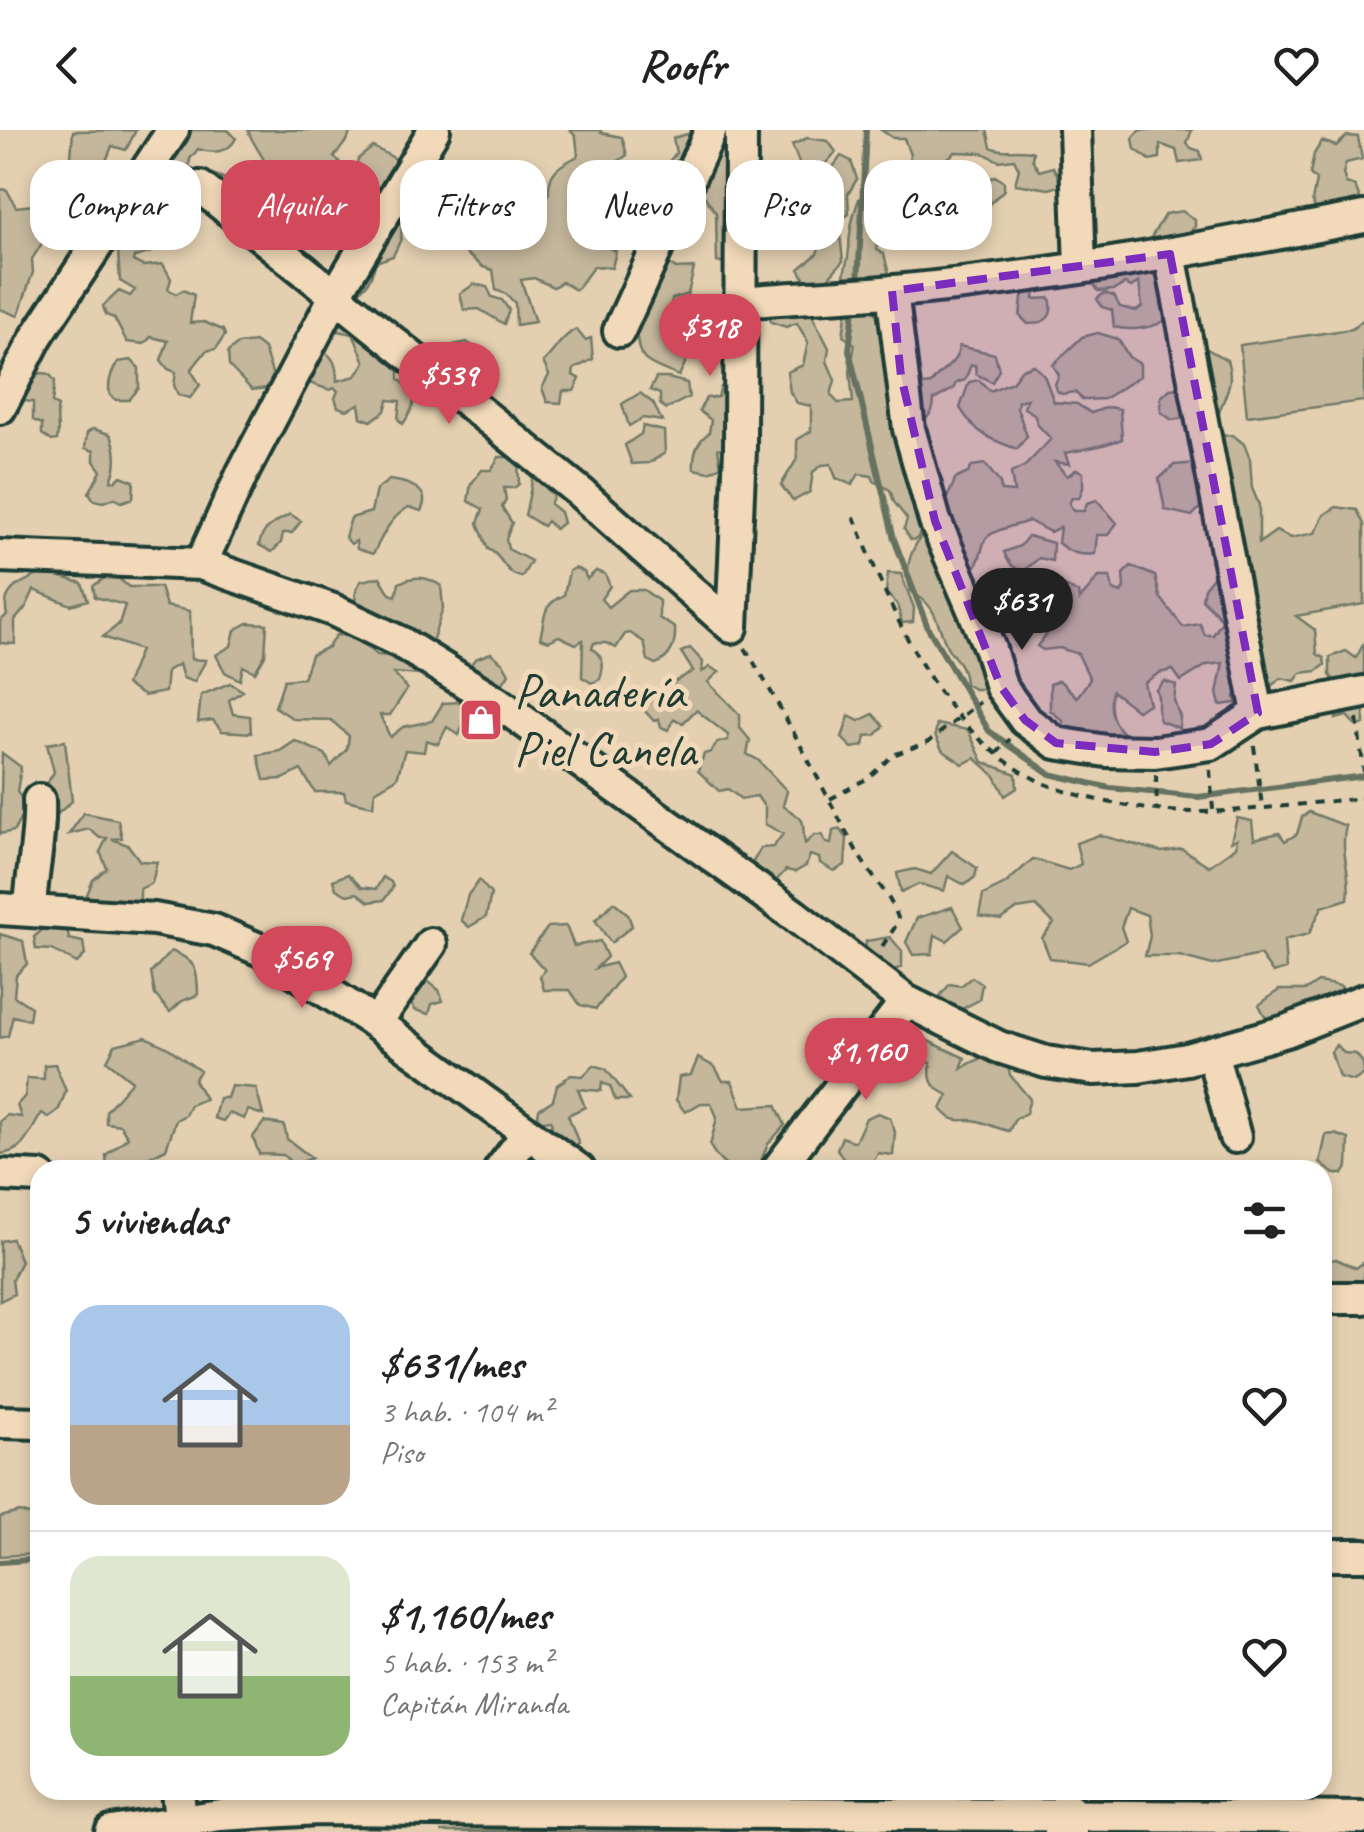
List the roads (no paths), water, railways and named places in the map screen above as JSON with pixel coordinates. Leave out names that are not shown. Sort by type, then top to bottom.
[{"type":"street","points":[[0,408],[37,336],[173,130]]},
{"type":"street","points":[[201,564],[243,472],[335,296],[434,130]]},
{"type":"street","points":[[619,331],[711,130]]},
{"type":"street","points":[[201,189],[580,493],[732,626],[742,302],[741,130]]},
{"type":"street","points":[[1074,130],[1080,267]]},
{"type":"street","points":[[742,302],[882,292],[1080,267],[1364,217]]},
{"type":"street","points":[[1170,254],[1258,713]]},
{"type":"street","points":[[882,292],[909,429],[935,521],[990,649],[1001,688],[1025,720],[1056,742],[1106,751],[1155,752],[1211,744],[1258,713],[1360,706]]},
{"type":"street","points":[[0,556],[201,564],[333,610],[400,642],[497,702],[906,1000],[999,1047],[1046,1062],[1093,1069],[1138,1067],[1286,1032],[1364,1000]]},
{"type":"street","points":[[39,800],[40,839],[31,879],[15,910],[154,918],[214,930],[263,950],[376,1023],[566,1160]]},
{"type":"street","points":[[376,1023],[431,944]]},
{"type":"street","points":[[785,1160],[906,1000]]},
{"type":"street","points":[[1212,1052],[1235,1136]]},
{"type":"street","points":[[508,1160],[528,1133]]},
{"type":"street","points":[[0,1175],[30,1176]]},
{"type":"street","points":[[1332,1298],[1364,1298]]},
{"type":"street","points":[[0,1422],[30,1423]]},
{"type":"street","points":[[1332,1555],[1364,1555]]},
{"type":"street","points":[[178,1800],[180,1821]]},
{"type":"street","points":[[111,1832],[308,1800]]},
{"type":"street","points":[[428,1800],[726,1816],[1066,1824],[1364,1818]]},
{"type":"waterway","points":[[858,283],[866,130]]},
{"type":"waterway","points":[[855,301],[849,350],[894,539],[928,628],[989,731],[1050,774],[1110,788],[1198,797],[1364,776]]},
{"type":"waterway","points":[[0,1562],[28,1560]]},
{"type":"place","name":"Panadería Piel Canela","points":[[481,720]]}]
